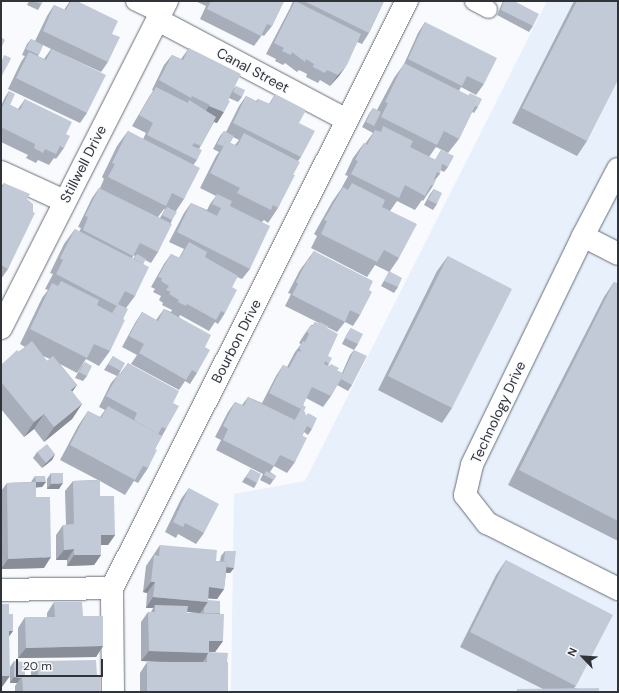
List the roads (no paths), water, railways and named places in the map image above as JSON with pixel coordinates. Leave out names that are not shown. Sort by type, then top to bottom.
[{"type":"street","name":"Bourbon Drive","points":[[112,692],[112,588],[407,1]]},
{"type":"street","name":"Canal Street","points":[[162,12],[347,120]]},
{"type":"street","name":"Stillwell Drive","points":[[1,328],[8,317],[64,201],[162,12]]},
{"type":"street","name":"Technology Drive","points":[[618,169],[582,236],[472,465],[465,495],[487,523],[618,589]]},
{"type":"street","points":[[1,172],[64,201]]},
{"type":"street","points":[[582,236],[618,254]]},
{"type":"street","points":[[1,590],[112,588]]},
{"type":"lane","points":[[134,1],[162,12]]},
{"type":"lane","points":[[473,1],[488,9]]}]
